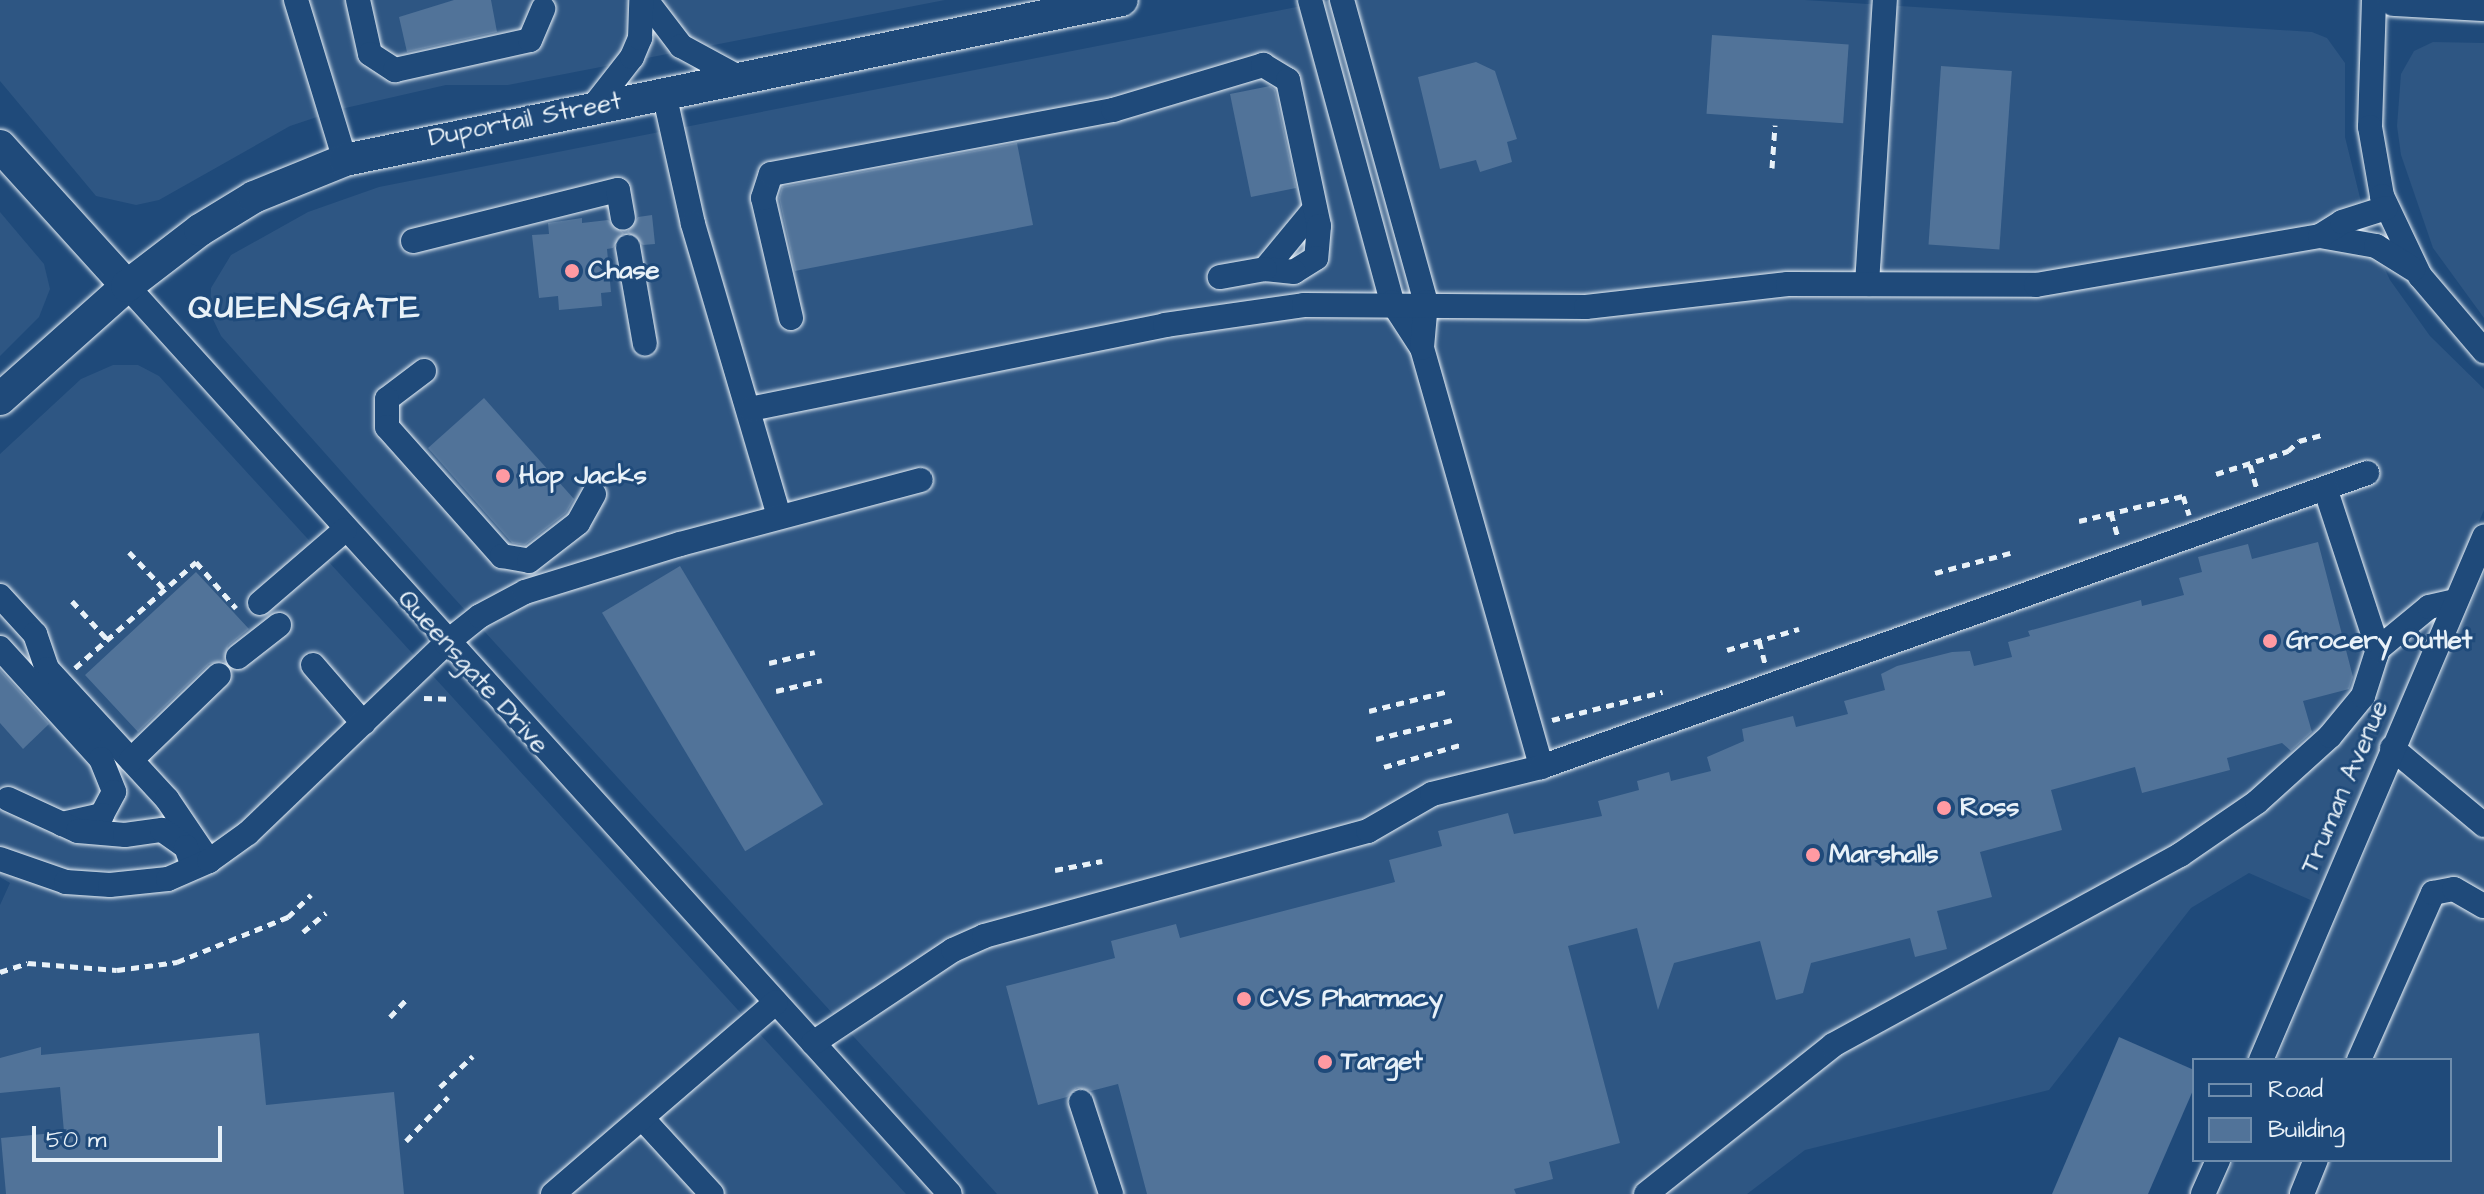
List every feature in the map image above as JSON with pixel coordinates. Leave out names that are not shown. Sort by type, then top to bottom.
[{"type":"main road","name":"Duportail Street","points":[[0,399],[127,286],[227,213],[345,160],[1122,0]]},
{"type":"main road","points":[[2394,0],[2484,5]]},
{"type":"main road","name":"Queensgate Drive","points":[[0,146],[127,286]]},
{"type":"street","points":[[296,0],[345,160]]},
{"type":"street","points":[[358,0],[370,54],[395,70],[530,40],[543,9]]},
{"type":"street","points":[[644,0],[681,46],[738,77]]},
{"type":"street","points":[[593,107],[632,57],[640,38],[644,0]]},
{"type":"street","points":[[1310,0],[1392,302],[1422,348],[1541,767]]},
{"type":"street","points":[[1342,0],[1426,302],[1422,348]]},
{"type":"street","points":[[1867,284],[1885,0]]},
{"type":"street","points":[[2374,0],[2370,127],[2386,208],[2420,276],[2484,351]]},
{"type":"street","points":[[791,318],[763,198],[771,174],[1113,110],[1237,69],[1263,65],[1288,80],[1313,211],[1265,269],[1220,277]]},
{"type":"street","points":[[664,93],[693,224],[750,409],[779,517]]},
{"type":"street","points":[[413,241],[618,190],[623,218]]},
{"type":"street","points":[[750,409],[1201,318],[1304,305],[1426,302],[1586,307],[1788,284],[2015,287],[2089,280],[2320,236],[2386,208]]},
{"type":"street","points":[[2320,236],[2376,246],[2420,276]]},
{"type":"street","points":[[628,247],[645,344]]},
{"type":"street","name":"Queensgate Drive","points":[[127,286],[446,643],[950,1194]]},
{"type":"street","points":[[424,371],[387,399],[387,427],[502,556],[529,561],[578,523],[594,494]]},
{"type":"street","points":[[813,1043],[953,950],[984,936],[1368,831],[1432,794],[1541,767],[2367,473]]},
{"type":"street","points":[[0,859],[66,882],[110,885],[168,879],[201,864],[248,833],[446,643],[480,616],[525,592],[779,517],[921,480]]},
{"type":"street","points":[[2325,488],[2378,649]]},
{"type":"street","points":[[253,612],[345,530]]},
{"type":"street","name":"Truman Avenue","points":[[2262,1058],[2454,601],[2484,537]]},
{"type":"street","points":[[0,596],[35,634],[47,669],[167,799],[201,864]]},
{"type":"street","points":[[1646,1194],[1833,1045],[2180,855],[2257,802],[2330,736],[2363,696],[2378,649],[2429,607],[2454,601]]},
{"type":"street","points":[[238,657],[279,625]]},
{"type":"street","points":[[0,648],[101,759],[114,792],[102,815],[62,824]]},
{"type":"street","points":[[313,665],[363,723]]},
{"type":"street","points":[[131,760],[219,675]]},
{"type":"street","points":[[2392,748],[2484,825]]},
{"type":"street","points":[[8,799],[78,831],[125,835],[162,830],[186,847],[201,864]]},
{"type":"street","points":[[2360,1058],[2433,893],[2454,889],[2484,906]]},
{"type":"street","points":[[553,1194],[776,1002]]},
{"type":"street","points":[[1081,1102],[1111,1194]]},
{"type":"street","points":[[642,1118],[712,1194]]},
{"type":"street","points":[[2203,1194],[2217,1162]]},
{"type":"street","points":[[2302,1194],[2315,1162]]},
{"type":"path","points":[[1772,168],[1775,125]]},
{"type":"path","points":[[2216,474],[2288,451],[2299,441],[2321,435]]},
{"type":"path","points":[[2079,521],[2183,496]]},
{"type":"path","points":[[129,552],[163,588]]},
{"type":"path","points":[[1935,573],[2010,553]]},
{"type":"path","points":[[71,671],[196,562],[253,612]]},
{"type":"path","points":[[72,601],[107,639]]},
{"type":"path","points":[[1727,650],[1799,629]]},
{"type":"path","points":[[769,663],[815,652]]},
{"type":"path","points":[[776,691],[822,680]]},
{"type":"path","points":[[1369,711],[1449,691]]},
{"type":"path","points":[[1552,719],[1662,692]]},
{"type":"path","points":[[1376,739],[1456,719]]},
{"type":"path","points":[[1384,767],[1463,744]]},
{"type":"path","points":[[1055,870],[1102,861]]},
{"type":"path","points":[[0,972],[28,963],[117,970],[177,962],[288,917],[311,895]]},
{"type":"path","points":[[303,932],[326,913]]},
{"type":"path","points":[[390,1017],[407,999]]},
{"type":"path","points":[[440,1087],[473,1056]]},
{"type":"path","points":[[406,1141],[448,1097]]},
{"type":"shaded area","points":[[0,0],[945,0],[508,85],[446,85],[341,109],[290,126],[159,200],[136,205],[96,196],[0,81]]},
{"type":"shaded area","points":[[1332,0],[1805,0],[2312,32],[2327,38],[2345,63],[2345,137],[2370,238],[2390,280],[2430,336],[2484,389],[2484,510],[2315,902],[2249,873],[2191,908],[2049,1090],[1805,1150],[1747,1194],[997,1194],[434,576],[221,336],[210,313],[211,288],[231,255],[308,212],[379,187]]},
{"type":"shaded area","points":[[2433,42],[2484,43],[2484,318],[2433,248],[2401,155],[2397,126],[2401,74],[2414,51]]},
{"type":"shaded area","points":[[0,212],[44,264],[50,289],[39,317],[0,356]]},
{"type":"shaded area","points":[[113,365],[138,365],[159,376],[906,1194],[0,1194],[0,905],[10,883],[0,877],[0,454],[81,379]]},
{"type":"shaded area","points":[[2484,574],[2484,1194],[2220,1194],[2233,1162],[2452,1162],[2452,1058],[2278,1058]]},
{"type":"building","points":[[454,0],[491,0],[497,32],[407,52],[399,17]]},
{"type":"building","points":[[1712,35],[1849,45],[1843,123],[1706,114]]},
{"type":"building","points":[[1476,62],[1495,71],[1517,139],[1507,142],[1512,162],[1480,172],[1476,160],[1440,169],[1418,77]]},
{"type":"building","points":[[1941,66],[2012,71],[1999,250],[1929,245]]},
{"type":"building","points":[[1270,86],[1275,90],[1296,188],[1251,197],[1230,94]]},
{"type":"building","points":[[1017,143],[1033,225],[795,271],[779,198],[782,187]]},
{"type":"building","points":[[652,215],[655,244],[643,245],[627,232],[638,217]]},
{"type":"building","name":"Chase","points":[[582,218],[582,223],[608,220],[624,233],[613,248],[607,249],[611,292],[601,293],[602,306],[559,310],[558,296],[539,298],[532,235],[549,234],[548,223]]},
{"type":"building","name":"Hop Jacks","points":[[484,398],[574,499],[566,513],[525,545],[512,543],[428,448]]},
{"type":"building","points":[[2318,542],[2353,677],[2349,689],[2303,701],[2312,732],[2291,751],[2282,743],[2227,758],[2230,770],[2142,793],[2135,767],[2051,790],[2062,830],[1980,852],[1992,897],[1937,911],[1947,949],[1915,957],[1910,938],[1811,963],[1803,993],[1776,1000],[1760,941],[1674,963],[1658,1010],[1637,928],[1568,946],[1620,1143],[1549,1162],[1553,1179],[1514,1189],[1516,1194],[1147,1194],[1118,1084],[1091,1091],[1077,1088],[1067,1097],[1038,1105],[1006,986],[1115,958],[1111,941],[1176,924],[1180,938],[1395,882],[1389,860],[1442,846],[1438,831],[1508,813],[1514,834],[1602,816],[1598,801],[1639,790],[1637,781],[1669,772],[1671,781],[1711,771],[1707,757],[1744,741],[1742,729],[1793,716],[1796,727],[1848,714],[1844,701],[1885,690],[1881,674],[1897,666],[1952,652],[1970,651],[1974,666],[2012,657],[2008,642],[2030,636],[2028,631],[2141,600],[2142,606],[2184,595],[2179,578],[2202,572],[2198,557],[2248,544],[2252,559]]},
{"type":"building","points":[[680,566],[823,804],[745,851],[602,613]]},
{"type":"building","points":[[196,572],[249,629],[228,646],[224,661],[209,664],[138,732],[85,675]]},
{"type":"building","points":[[0,670],[49,724],[23,749],[0,723]]},
{"type":"building","points":[[259,1033],[266,1105],[394,1092],[404,1194],[6,1194],[1,1138],[64,1132],[60,1087],[0,1093],[0,1058],[41,1047],[41,1055]]},
{"type":"building","points":[[2119,1037],[2192,1069],[2192,1093],[2148,1194],[2052,1194]]},
{"type":"place","name":"Chase","points":[[572,271]]},
{"type":"place","name":"Hop Jacks","points":[[503,476]]},
{"type":"place","name":"Grocery Outlet","points":[[2270,641]]},
{"type":"place","name":"Ross","points":[[1944,808]]},
{"type":"place","name":"Marshalls","points":[[1813,855]]},
{"type":"place","name":"CVS Pharmacy","points":[[1244,999]]},
{"type":"place","name":"Target","points":[[1325,1062]]},
{"type":"district","name":"QUEENSGATE","points":[[305,308]]}]
